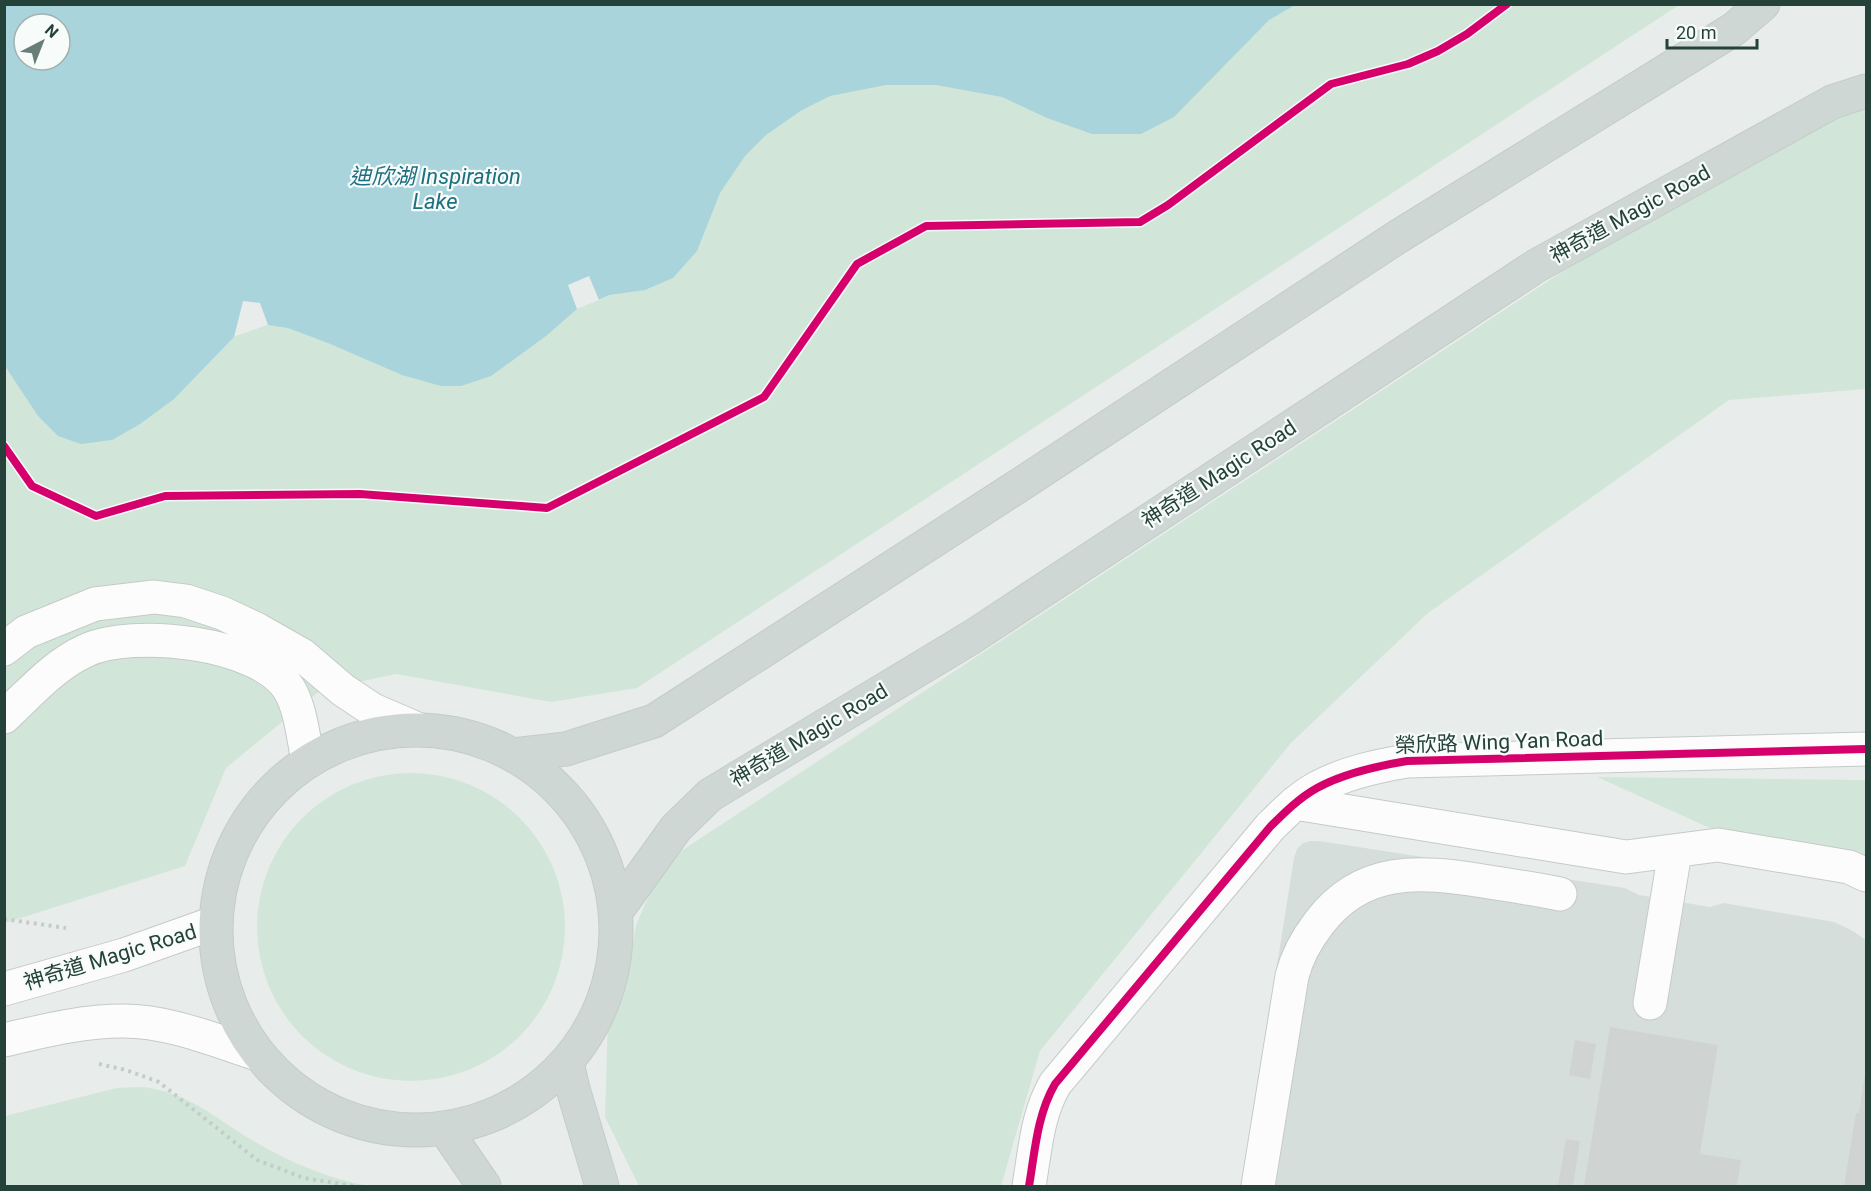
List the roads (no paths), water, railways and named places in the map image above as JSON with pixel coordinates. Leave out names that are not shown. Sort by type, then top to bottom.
[{"type":"main road","points":[[513,755],[566,749],[654,721],[1399,236],[1734,29],[1763,4]]},
{"type":"main road","name":"神奇道 Magic Road","points":[[615,913],[676,828],[710,795],[972,637],[1536,266],[1832,102],[1866,91]]},
{"type":"main road","points":[[417,729],[456,734],[494,746],[513,755],[546,778],[573,807],[598,847],[609,877],[615,913],[616,945],[606,996],[590,1031],[567,1063],[540,1089],[485,1119],[445,1129],[376,1127],[331,1112],[291,1087],[257,1054],[233,1014],[219,970],[214,924],[224,867],[249,817],[276,785],[308,760],[334,746],[369,735],[417,729]]},
{"type":"main road","points":[[567,1063],[602,1186]]},
{"type":"main road","points":[[445,1129],[484,1186]]},
{"type":"street","points":[[4,649],[26,632],[95,604],[154,597],[186,601],[222,613],[258,630],[302,655],[344,690],[374,710],[417,729]]},
{"type":"street","points":[[4,717],[60,667],[85,651],[107,644],[134,641],[177,642],[243,655],[269,670],[289,689],[299,717],[308,760]]},
{"type":"street","name":"榮欣路 Wing Yan Road","points":[[1029,1186],[1040,1117],[1045,1100],[1055,1084],[1270,827],[1295,803],[1317,788],[1347,776],[1407,761],[1866,749]]},
{"type":"street","points":[[1295,803],[1626,857],[1718,845],[1849,867],[1866,874]]},
{"type":"street","points":[[1650,1003],[1675,852]]},
{"type":"street","points":[[1258,1186],[1292,976],[1304,944],[1325,915],[1338,902],[1370,883],[1408,874],[1450,876],[1560,894]]},
{"type":"street","name":"神奇道 Magic Road","points":[[4,989],[124,956],[214,924]]},
{"type":"street","points":[[4,1041],[67,1026],[125,1021],[199,1035],[257,1054]]},
{"type":"water","name":"迪欣湖 Inspiration Lake","points":[[4,5],[1295,5],[1269,20],[1174,117],[1141,134],[1092,134],[1047,118],[1002,97],[936,85],[886,85],[830,96],[802,110],[766,135],[745,156],[720,193],[697,251],[673,278],[645,290],[609,295],[577,309],[546,336],[491,376],[461,386],[441,386],[402,375],[288,328],[268,325],[234,337],[174,399],[140,424],[112,440],[81,444],[58,436],[38,416],[5,366]]}]
